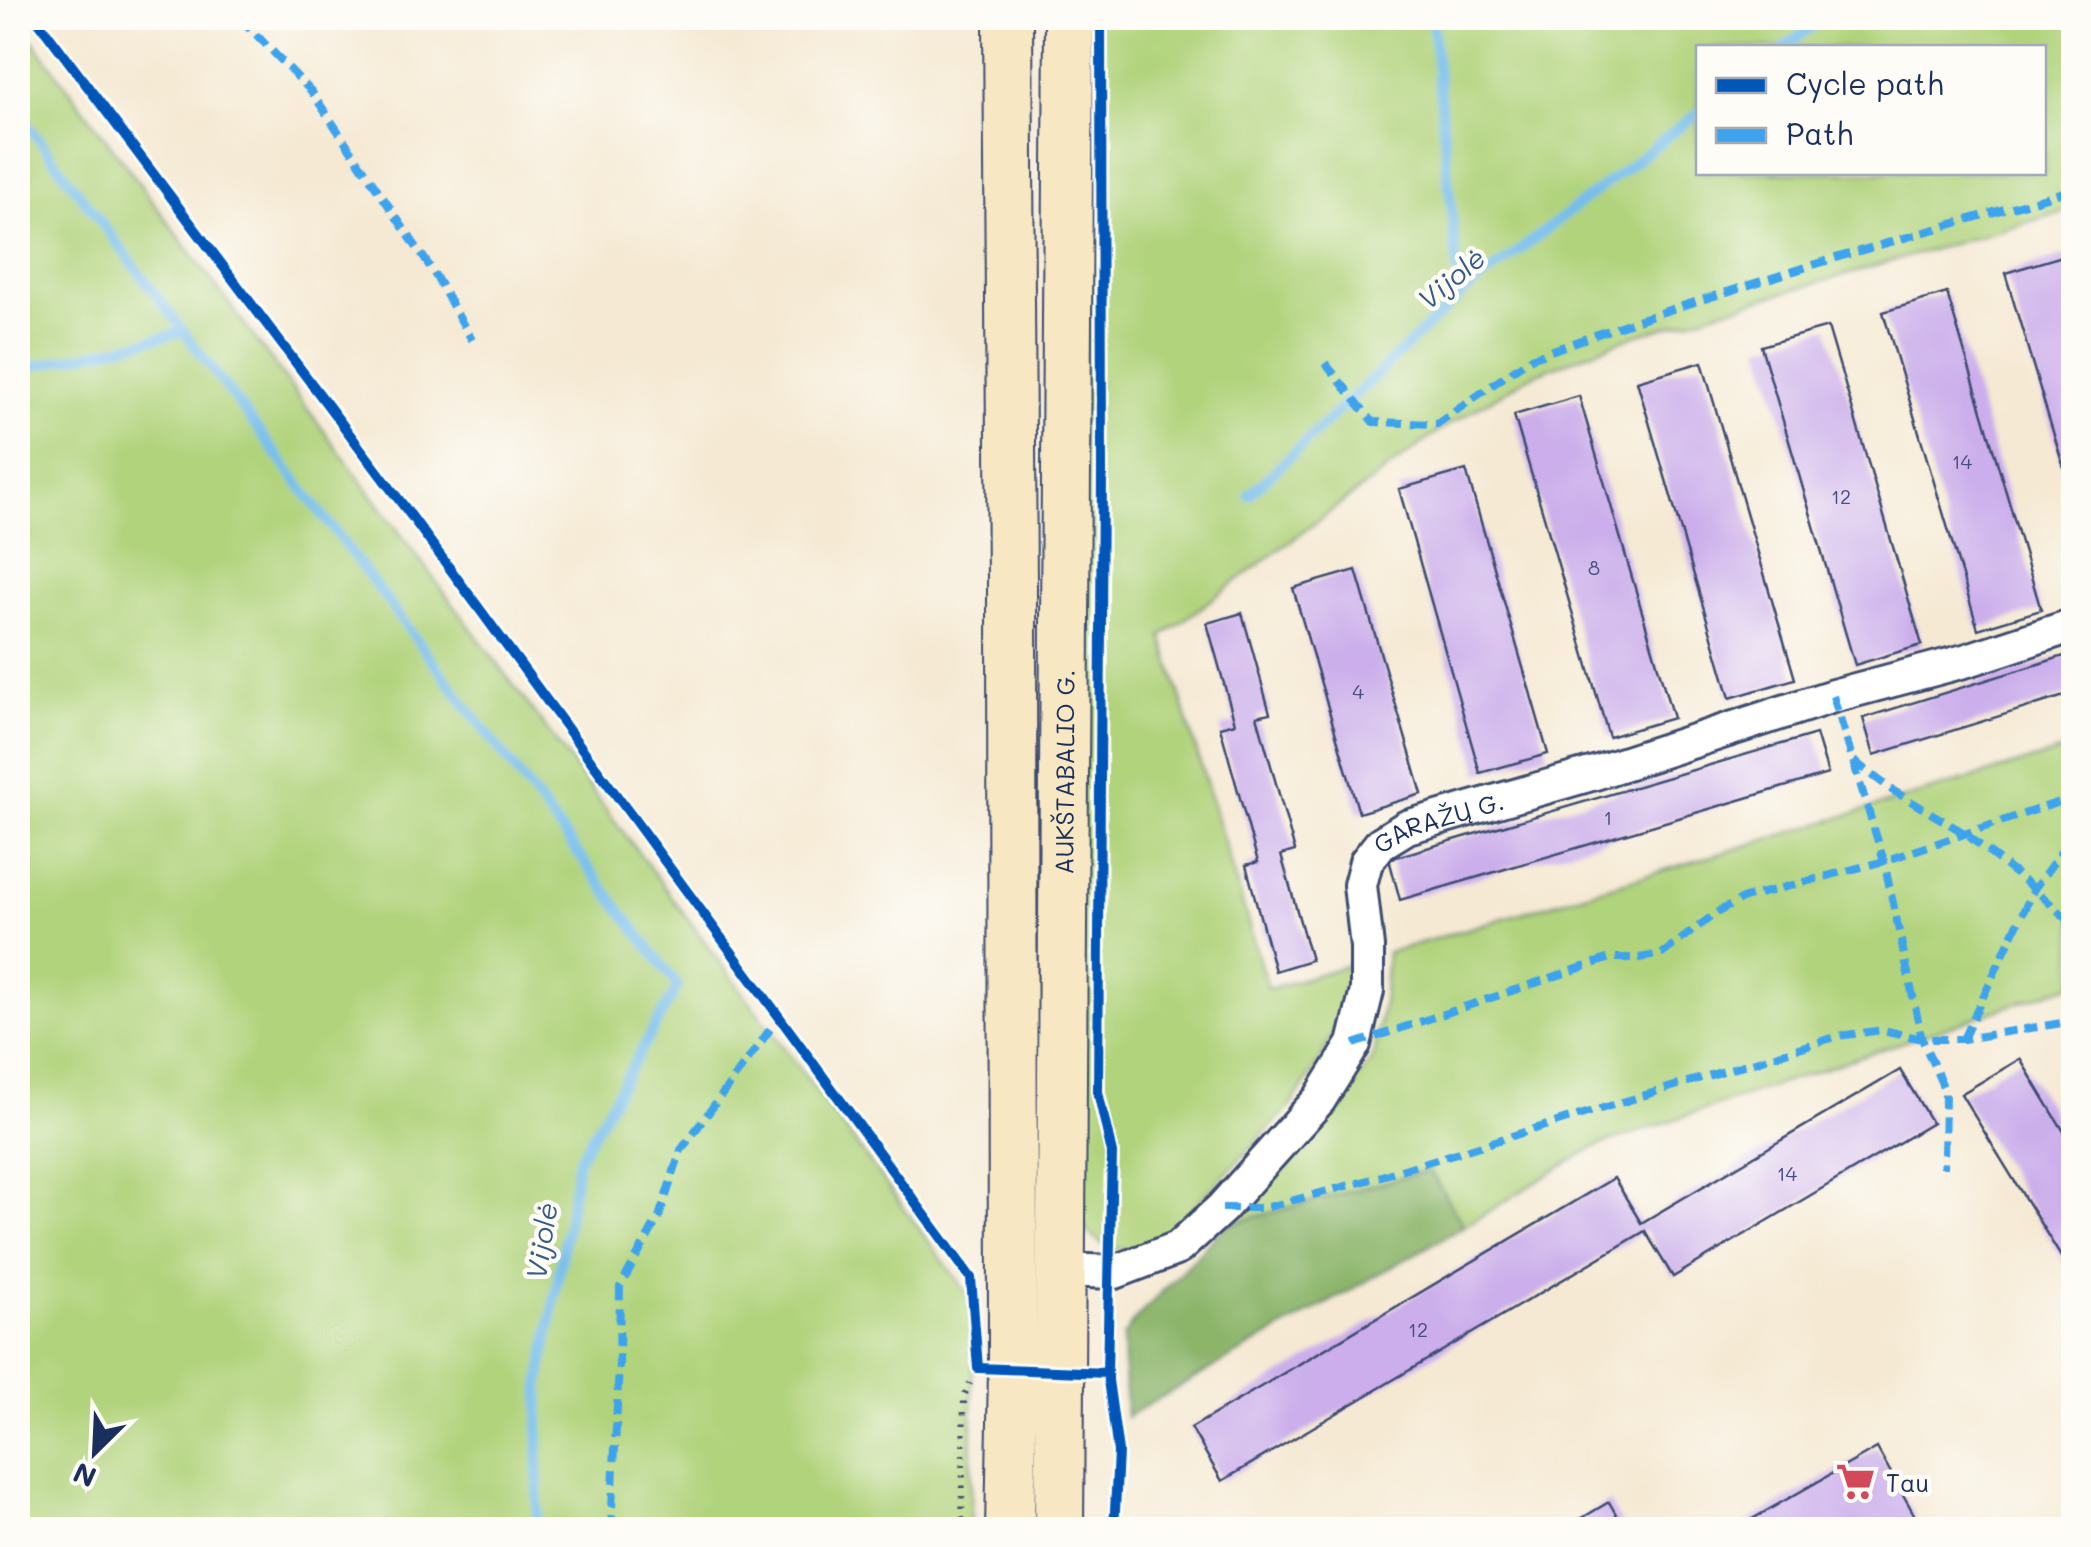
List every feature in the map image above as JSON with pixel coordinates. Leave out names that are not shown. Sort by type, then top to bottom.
[{"type":"main road","name":"AUKŠTABALIO G.","points":[[1008,18],[1012,584],[1010,1530]]},
{"type":"main road","name":"AUKŠTABALIO G.","points":[[1059,1530],[1069,18]]},
{"type":"main road","points":[[1012,1271],[1059,1270]]},
{"type":"street","name":"GARAŽŲ G.","points":[[1059,1270],[1115,1272],[1178,1248],[1222,1208],[1319,1100],[1354,1044],[1368,991],[1360,885],[1366,862],[1381,842],[1407,827],[2074,625]]},
{"type":"path","points":[[962,1530],[964,1396],[978,1368]]},
{"type":"path","points":[[2064,1530],[2074,1528]]},
{"type":"green space","points":[[1083,18],[2073,18],[2073,209],[1633,336],[1532,375],[1442,429],[1162,636],[1268,989],[1349,965],[1345,1003],[1321,1059],[1289,1108],[1175,1226],[1146,1246],[1126,1250],[1107,1247],[1087,1232],[1078,1209]]},
{"type":"green space","points":[[18,21],[973,1301],[971,1529],[18,1529]]},
{"type":"green space","points":[[2073,748],[2073,984],[1594,1147],[1464,1226],[1429,1170],[1226,1225],[1372,1061],[1383,1005],[1387,953]]},
{"type":"green space","points":[[1429,1170],[1464,1226],[1126,1417],[1123,1337],[1226,1225]]},
{"type":"building","points":[[2069,254],[2074,270],[2073,498],[2005,273]]},
{"type":"building","points":[[1947,293],[2041,610],[1978,629],[1883,312]]},
{"type":"building","points":[[1828,327],[1922,645],[1855,665],[1761,346]]},
{"type":"building","points":[[1702,362],[1795,679],[1730,698],[1637,381]]},
{"type":"building","points":[[1579,396],[1673,718],[1609,737],[1514,415]]},
{"type":"building","points":[[1466,470],[1548,754],[1480,773],[1399,489]]},
{"type":"building","points":[[1356,570],[1422,794],[1359,813],[1293,588]]},
{"type":"building","points":[[1242,613],[1270,713],[1257,716],[1295,851],[1281,855],[1311,960],[1275,971],[1246,865],[1258,862],[1220,727],[1235,723],[1207,623]]},
{"type":"building","points":[[2074,653],[2074,693],[1874,755],[1863,718]]},
{"type":"building","points":[[1816,734],[1828,774],[1400,900],[1389,859]]},
{"type":"building","points":[[2020,1059],[2074,1148],[2074,1278],[1961,1094]]},
{"type":"building","points":[[1900,1070],[1932,1123],[1673,1277],[1645,1231],[1222,1481],[1191,1428],[1614,1178],[1641,1223]]},
{"type":"building","name":"Tau","points":[[1877,1448],[1915,1516],[1892,1530],[1733,1530]]},
{"type":"building","points":[[1609,1502],[1625,1530],[1562,1530]]},
{"type":"waterway","points":[[1432,18],[1460,296]]},
{"type":"waterway","name":"Vijolė","points":[[1788,45],[1823,18]]},
{"type":"waterway","points":[[18,112],[678,986],[578,1160],[540,1385],[537,1530]]},
{"type":"waterway","name":"Vijolė","points":[[1249,495],[1460,296],[1696,115]]},
{"type":"waterway","points":[[18,370],[184,332]]},
{"type":"marked path","points":[[240,18],[311,91],[432,270],[472,340]]},
{"type":"marked path","points":[[1325,363],[1373,422],[1437,424],[1531,358],[1634,321],[1842,256],[2074,189]]},
{"type":"marked path","points":[[1833,696],[1884,861],[1922,1039],[1945,1091],[1944,1168]]},
{"type":"marked path","points":[[1854,761],[1892,790],[1966,834],[2074,925]]},
{"type":"marked path","points":[[1354,1044],[1610,958],[1662,954],[1716,913],[1744,898],[1884,861],[2074,797]]},
{"type":"marked path","points":[[1963,1039],[2034,889],[2074,834]]},
{"type":"marked path","points":[[611,1530],[620,1287],[659,1217],[681,1150],[780,1016]]},
{"type":"marked path","points":[[1222,1208],[1265,1208],[1365,1181],[1838,1036],[1883,1030],[1922,1039],[1963,1039],[2074,1018]]},
{"type":"cycle path","points":[[36,18],[409,513],[971,1278],[978,1368],[1107,1373]]},
{"type":"cycle path","points":[[1101,18],[1098,1092],[1112,1153],[1107,1373],[1118,1452],[1114,1530]]},
{"type":"place","name":"Tau","points":[[1856,1482]]}]
